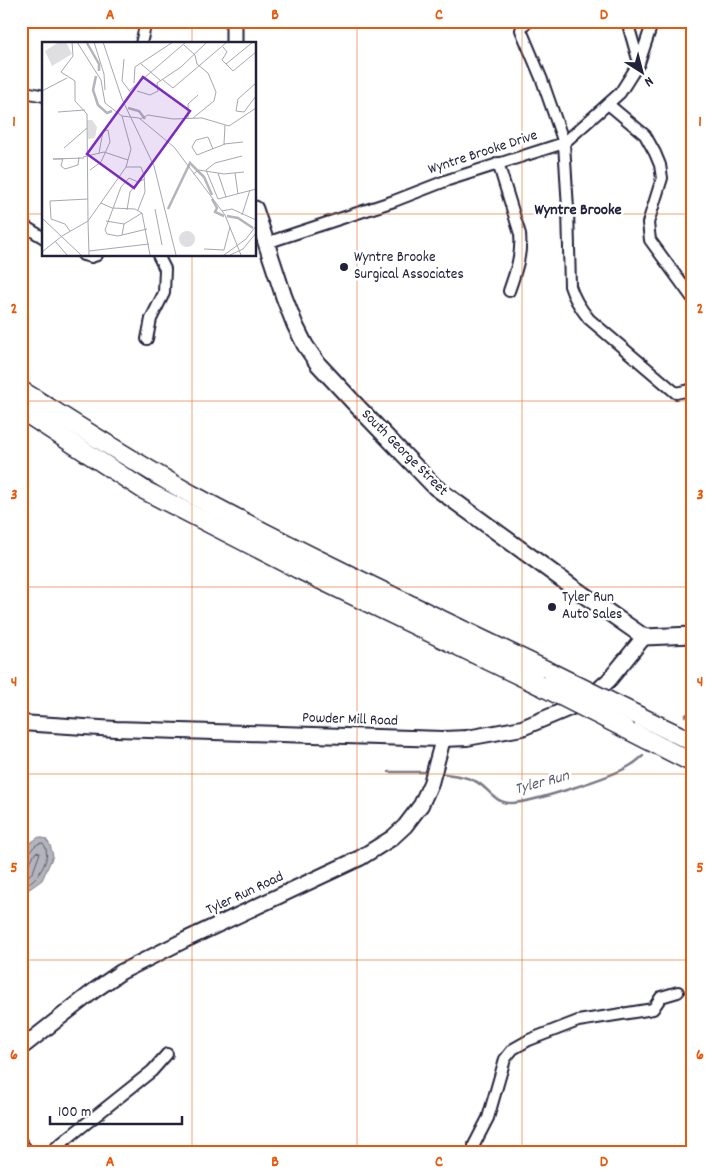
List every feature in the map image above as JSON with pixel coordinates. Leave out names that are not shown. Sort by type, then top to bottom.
[{"type":"highway","points":[[21,390],[187,492],[365,582],[693,742]]},
{"type":"highway","points":[[21,410],[144,490],[306,573],[539,685],[693,763]]},
{"type":"main road","points":[[234,21],[234,42]]},
{"type":"main road","name":"South George Street","points":[[256,212],[295,326],[318,364],[356,406],[435,487],[644,637]]},
{"type":"main road","points":[[644,637],[693,635]]},
{"type":"street","points":[[141,42],[146,21]]},
{"type":"street","points":[[530,21],[523,25],[521,30],[542,80],[564,143],[570,286],[578,306],[588,319],[676,393],[690,390],[693,387]]},
{"type":"street","points":[[627,21],[639,63]]},
{"type":"street","name":"Wyntre Brooke Drive","points":[[266,243],[498,163],[564,143],[620,93],[639,63],[653,21]]},
{"type":"street","points":[[21,91],[42,96]]},
{"type":"street","points":[[608,104],[645,135],[655,153],[660,165],[662,178],[648,223],[650,240],[693,299]]},
{"type":"street","points":[[498,163],[520,234],[521,244],[520,260],[509,291]]},
{"type":"street","points":[[21,224],[42,237]]},
{"type":"street","points":[[147,338],[151,319],[164,293],[165,269],[158,256]]},
{"type":"street","name":"Powder Mill Road","points":[[21,723],[144,730],[443,739],[467,738],[522,728],[572,707],[597,691],[609,680],[644,637]]},
{"type":"street","name":"Tyler Run Road","points":[[21,1048],[121,972],[184,940],[360,858],[392,838],[405,826],[421,805],[434,773],[443,739]]},
{"type":"street","points":[[478,1153],[474,1145],[488,1118],[506,1059],[513,1049],[529,1040],[578,1021],[653,1010],[661,997],[678,992]]},
{"type":"street","points":[[50,1153],[152,1071],[167,1054]]},
{"type":"street","points":[[21,1142],[29,1153]]},
{"type":"water","points":[[39,837],[46,839],[53,856],[42,880],[28,890],[21,886],[21,858],[27,845]]},
{"type":"waterway","name":"Tyler Run","points":[[685,716],[693,709]]},
{"type":"waterway","name":"Tyler Run","points":[[438,773],[470,779],[480,784],[495,798],[510,803],[534,799],[590,782],[622,770],[643,756]]},
{"type":"waterway","name":"Tyler Run","points":[[389,772],[430,772]]},
{"type":"place","name":"Wyntre Brooke Surgical Associates","points":[[344,267]]},
{"type":"place","name":"Tyler Run Auto Sales","points":[[552,607]]},
{"type":"district","name":"Wyntre Brooke","points":[[578,210]]}]
